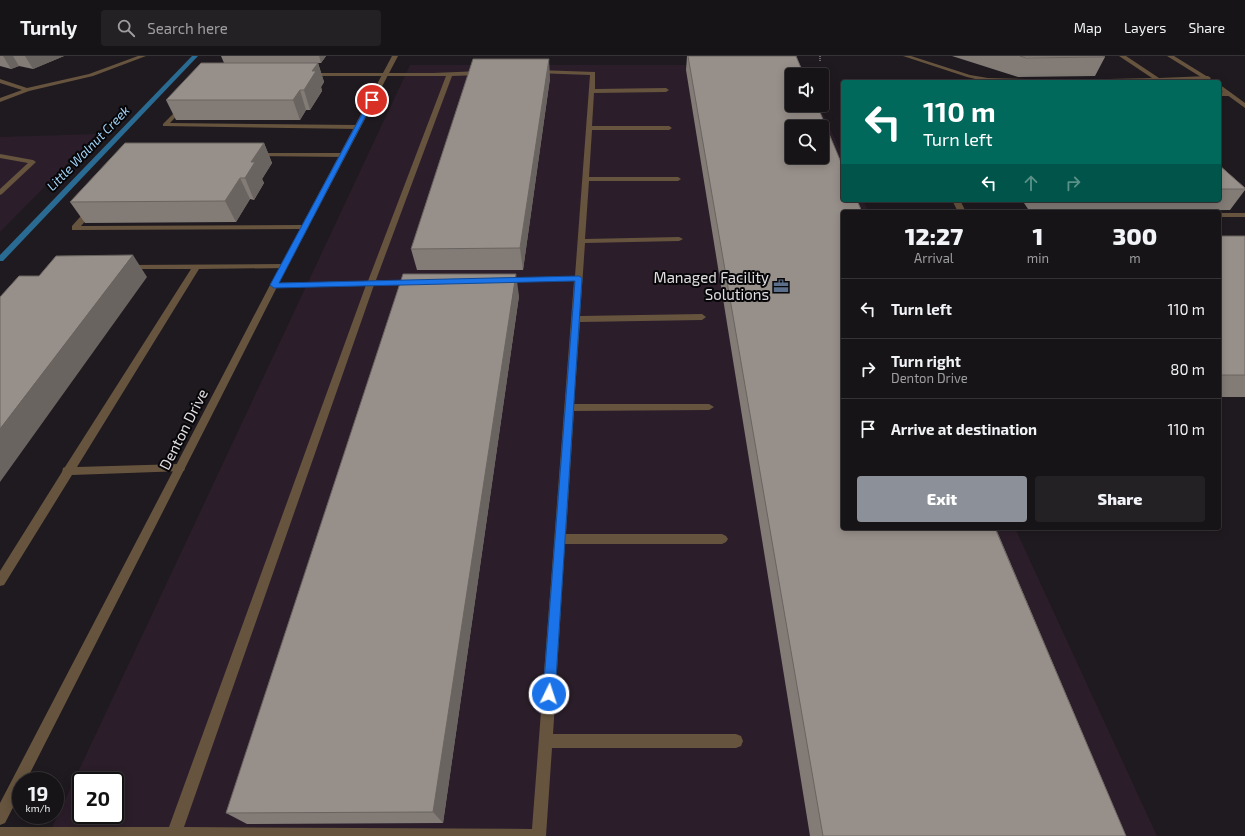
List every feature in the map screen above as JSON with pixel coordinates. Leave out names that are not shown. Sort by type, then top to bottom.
[{"type":"street","points":[[0,100],[27,90],[91,75],[143,56]]},
{"type":"street","name":"Denton Drive","points":[[0,818],[304,227],[395,56]]},
{"type":"street","points":[[906,56],[969,76],[988,80]]},
{"type":"street","points":[[1122,56],[1158,80],[1211,80]]},
{"type":"street","points":[[1170,56],[1211,80]]},
{"type":"street","points":[[0,834],[539,836],[593,73],[523,71]]},
{"type":"street","points":[[298,75],[450,74],[493,72]]},
{"type":"street","points":[[174,834],[370,283],[450,74]]},
{"type":"street","points":[[0,81],[27,90]]},
{"type":"street","points":[[1221,88],[1245,106]]},
{"type":"street","points":[[592,91],[666,90]]},
{"type":"street","points":[[1221,94],[1229,94]]},
{"type":"street","points":[[186,103],[165,125],[358,127]]},
{"type":"street","points":[[589,128],[669,128]]},
{"type":"street","points":[[249,156],[343,155]]},
{"type":"street","points":[[0,156],[33,162],[0,193]]},
{"type":"street","points":[[585,179],[678,179]]},
{"type":"street","points":[[95,206],[75,228],[304,227]]},
{"type":"street","points":[[1221,215],[1245,215]]},
{"type":"street","points":[[581,241],[679,239]]},
{"type":"street","points":[[118,267],[284,266]]},
{"type":"street","points":[[0,581],[67,471],[196,267]]},
{"type":"street","points":[[494,280],[579,278]]},
{"type":"street","points":[[274,285],[424,282]]},
{"type":"street","points":[[576,319],[702,317]]},
{"type":"street","points":[[569,408],[709,406]]},
{"type":"street","points":[[67,471],[180,468]]},
{"type":"street","points":[[560,539],[722,539]]},
{"type":"street","points":[[546,741],[736,741]]},
{"type":"path","points":[[820,56],[820,61]]},
{"type":"shaded area","points":[[410,65],[801,65],[802,68],[785,68],[785,112],[822,112],[826,120],[785,120],[785,164],[829,164],[829,126],[841,152],[841,202],[864,202],[868,210],[841,210],[841,530],[1016,530],[1157,836],[48,836],[54,824],[64,824],[64,802],[72,785],[72,824],[124,824],[124,772],[78,772]]},
{"type":"shaded area","points":[[97,134],[0,232],[0,137]]},
{"type":"building","points":[[688,56],[796,56],[801,68],[785,68],[785,112],[820,112],[823,120],[785,120],[785,164],[829,164],[829,134],[841,162],[841,202],[858,202],[861,210],[841,210],[841,530],[996,530],[1126,836],[823,836]]},
{"type":"building","points":[[1020,56],[1103,56],[1105,57],[1026,58]]},
{"type":"building","points":[[473,59],[549,59],[520,248],[411,249]]},
{"type":"building","points":[[201,63],[318,63],[312,71],[316,71],[304,90],[300,90],[293,100],[166,100]]},
{"type":"building","points":[[125,143],[264,143],[251,162],[255,162],[245,178],[240,178],[225,201],[70,202]]},
{"type":"building","points":[[1221,167],[1245,188],[1221,189]]},
{"type":"building","points":[[1221,236],[1245,236],[1245,375],[1221,375]]},
{"type":"building","points":[[133,255],[0,429],[0,297],[19,276],[39,276],[56,256]]},
{"type":"building","points":[[403,274],[516,274],[433,812],[226,813]]},
{"type":"waterway","name":"Little Walnut Creek","points":[[0,259],[195,56]]},
{"type":"place","name":"Managed Facility Solutions","points":[[781,286]]},
{"type":"route","points":[[372,100],[274,285],[579,278],[549,694]]}]
